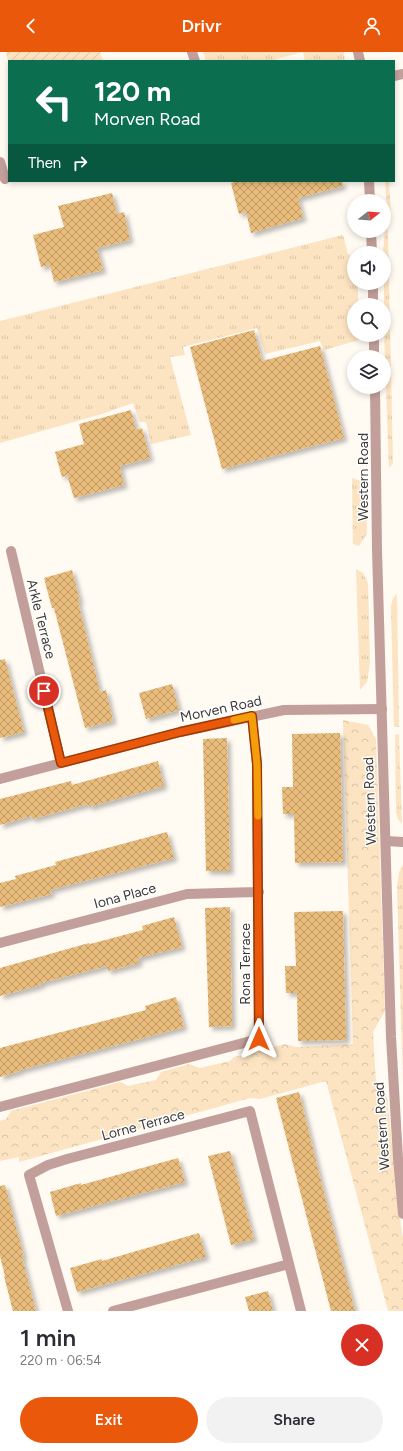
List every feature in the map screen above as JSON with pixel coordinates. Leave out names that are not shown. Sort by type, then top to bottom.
[{"type":"street","points":[[0,162],[5,179]]},
{"type":"street","points":[[369,182],[370,194]]},
{"type":"street","name":"Western Road","points":[[375,394],[377,550],[391,1037],[398,1158],[403,1214]]},
{"type":"street","name":"Arkle Terrace","points":[[10,552],[61,763]]},
{"type":"street","name":"Morven Road","points":[[0,779],[180,732],[284,710],[382,709]]},
{"type":"street","name":"Rona Terrace","points":[[0,1107],[259,1039],[257,764],[252,716]]},
{"type":"street","points":[[386,841],[403,842]]},
{"type":"street","name":"Iona Place","points":[[0,943],[187,894],[259,892]]},
{"type":"street","name":"Lorne Terrace","points":[[68,1311],[29,1175],[48,1165],[67,1159],[250,1112],[301,1311]]},
{"type":"street","points":[[113,1311],[289,1264]]},
{"type":"green space","points":[[6,52],[100,52],[103,60],[8,60],[8,61]]},
{"type":"green space","points":[[203,52],[303,52],[273,60],[206,60]]},
{"type":"green space","points":[[303,52],[344,52],[345,60],[305,60]]},
{"type":"green space","points":[[385,182],[389,182],[390,194],[386,194]]},
{"type":"green space","points":[[343,235],[347,250],[347,290],[358,290],[358,298],[347,298],[347,342],[352,342],[324,350],[320,341],[265,354],[257,328],[183,347],[185,355],[170,357],[191,435],[151,444],[146,422],[140,422],[133,403],[102,414],[0,443],[0,321]]},
{"type":"green space","points":[[384,238],[388,238],[388,246],[384,246]]},
{"type":"green space","points":[[384,290],[389,290],[389,298],[384,298]]},
{"type":"green space","points":[[384,342],[390,342],[391,350],[385,350]]},
{"type":"green space","points":[[391,372],[393,463],[389,468],[386,394],[391,394]]},
{"type":"green space","points":[[352,478],[364,482],[366,495],[367,534],[359,546],[353,544]]},
{"type":"green space","points":[[356,569],[363,573],[368,583],[370,662],[367,682],[360,690]]},
{"type":"green space","points":[[397,594],[399,727],[394,727],[391,606],[393,598]]},
{"type":"green space","points":[[343,720],[368,725],[376,739],[385,1011],[373,1032],[376,1083],[387,1097],[403,1237],[403,1311],[388,1311],[326,1081],[260,1099],[250,1098],[19,1162],[19,1157],[0,1161],[0,1121],[6,1119],[11,1111],[120,1082],[128,1086],[156,1080],[161,1072],[189,1064],[200,1068],[230,1061],[234,1057],[285,1044],[297,1047],[353,1044]]},
{"type":"green space","points":[[399,734],[402,824],[398,819],[396,812],[395,735]]},
{"type":"green space","points":[[403,865],[403,1083],[397,887],[399,872]]},
{"type":"building","points":[[342,182],[343,186],[298,198],[303,218],[251,233],[246,212],[239,214],[231,183]]},
{"type":"building","points":[[112,193],[117,214],[124,212],[130,240],[97,248],[103,270],[54,282],[50,265],[41,267],[33,235],[64,227],[58,206]]},
{"type":"building","points":[[254,330],[262,361],[320,346],[344,438],[222,469],[190,347]]},
{"type":"building","points":[[131,410],[136,430],[142,428],[150,458],[120,466],[124,485],[74,498],[67,475],[62,477],[55,452],[84,444],[79,424]]},
{"type":"building","points":[[72,570],[100,692],[106,690],[113,721],[85,728],[54,608],[52,608],[44,578]]},
{"type":"building","points":[[5,659],[24,732],[0,738],[0,660]]},
{"type":"building","points":[[172,684],[179,710],[146,719],[139,693]]},
{"type":"building","points":[[340,733],[343,862],[295,863],[294,814],[283,814],[282,787],[293,787],[292,734]]},
{"type":"building","points":[[227,738],[230,871],[206,871],[203,739]]},
{"type":"building","points":[[158,761],[164,786],[89,807],[88,804],[32,819],[31,816],[0,825],[0,799],[71,781],[72,785]]},
{"type":"building","points":[[167,832],[174,858],[50,890],[52,894],[0,907],[0,883],[16,879],[15,876],[56,865],[55,862]]},
{"type":"building","points":[[230,907],[232,1026],[209,1027],[205,908]]},
{"type":"building","points":[[343,911],[346,1040],[298,1041],[297,993],[286,993],[285,966],[296,966],[294,912]]},
{"type":"building","points":[[174,917],[182,947],[138,958],[139,963],[108,971],[107,966],[41,983],[41,985],[0,996],[0,968],[89,943],[90,944],[143,930],[142,926]]},
{"type":"building","points":[[176,997],[184,1027],[20,1070],[0,1077],[0,1048],[146,1010],[145,1006]]},
{"type":"building","points":[[299,1092],[355,1311],[331,1311],[276,1098]]},
{"type":"building","points":[[230,1151],[254,1239],[231,1245],[208,1156]]},
{"type":"building","points":[[178,1158],[185,1182],[56,1216],[50,1192]]},
{"type":"building","points":[[5,1185],[24,1257],[22,1257],[36,1311],[13,1311],[4,1276],[0,1256],[0,1186]]},
{"type":"building","points":[[199,1233],[206,1257],[77,1292],[70,1268],[102,1259],[102,1261]]},
{"type":"building","points":[[268,1291],[273,1311],[249,1311],[245,1297]]},
{"type":"slow traffic","points":[[234,720],[252,716],[257,764],[258,816]]},
{"type":"route","points":[[44,691],[61,763],[180,732],[252,716],[257,764],[259,1039]]}]
